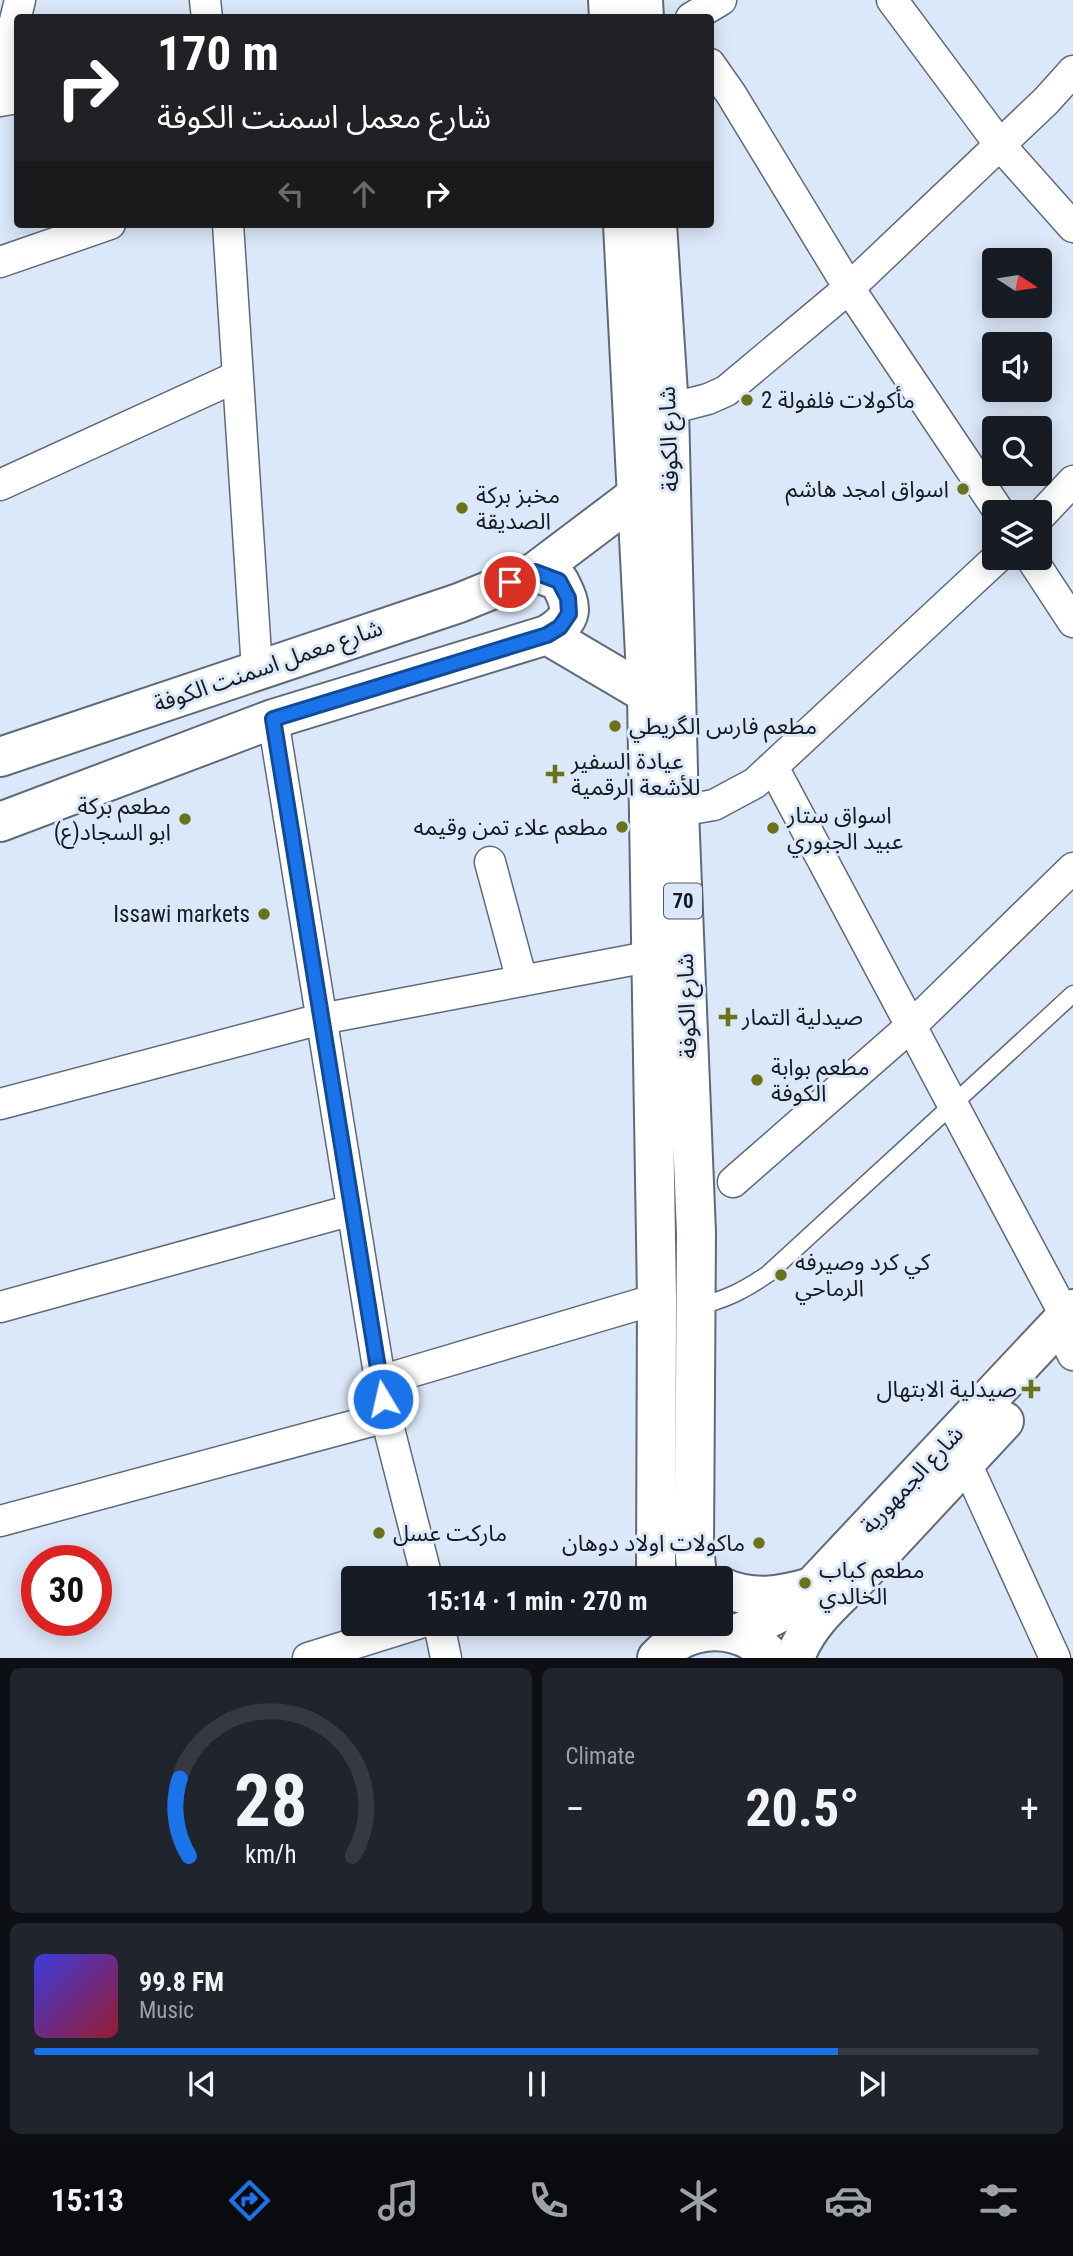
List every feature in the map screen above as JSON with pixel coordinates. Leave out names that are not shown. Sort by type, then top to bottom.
[{"type":"main road","name":"شارع الكوفة","points":[[623,228],[647,694],[657,1299],[656,1566]]},
{"type":"main road","name":"شارع الكوفة","points":[[657,228],[669,409],[679,811],[696,1233],[695,1562]]},
{"type":"main road","name":"شارع معمل اسمنت الكوفة","points":[[0,757],[459,603],[535,572],[636,495]]},
{"type":"main road","points":[[0,822],[273,719],[547,635],[560,627],[569,614],[570,607],[559,581],[535,572]]},
{"type":"main road","points":[[547,635],[647,694]]},
{"type":"main road","name":"شارع الجمهورية","points":[[795,1657],[800,1644],[831,1604],[965,1463],[1071,1335]]},
{"type":"main road","name":"شارع الجمهورية","points":[[733,1626],[777,1614],[812,1587],[1071,1335]]},
{"type":"main road","points":[[733,1592],[764,1597],[812,1587]]},
{"type":"main road","points":[[733,1633],[752,1640],[772,1657]]},
{"type":"main road","points":[[654,1657],[655,1636]]},
{"type":"main road","name":"شارع الجمهورية","points":[[654,1657],[686,1636]]},
{"type":"street","points":[[698,14],[721,0]]},
{"type":"street","points":[[892,0],[1000,145],[1073,227]]},
{"type":"street","points":[[0,82],[14,25]]},
{"type":"street","points":[[714,70],[849,288],[991,500]]},
{"type":"street","points":[[669,409],[708,399],[726,391],[849,288],[1046,102],[1073,71]]},
{"type":"street","points":[[0,262],[98,228]]},
{"type":"street","points":[[228,228],[257,670]]},
{"type":"street","points":[[0,485],[236,377]]},
{"type":"street","points":[[1052,503],[1073,481]]},
{"type":"street","points":[[679,811],[714,805],[734,796],[774,768],[984,570]]},
{"type":"street","points":[[1039,570],[1073,622]]},
{"type":"street","points":[[273,719],[386,1417],[424,1566]]},
{"type":"street","points":[[774,768],[1071,1335]]},
{"type":"street","points":[[490,862],[522,981]]},
{"type":"street","points":[[733,1182],[911,1026],[1073,868]]},
{"type":"street","points":[[0,1104],[321,1019],[653,956]]},
{"type":"street","points":[[0,1307],[352,1210]]},
{"type":"street","points":[[380,1381],[657,1299]]},
{"type":"street","points":[[0,1521],[386,1417]]},
{"type":"street","points":[[965,1463],[1055,1657]]},
{"type":"street","points":[[308,1657],[377,1636]]},
{"type":"street","points":[[442,1636],[446,1657]]},
{"type":"lane","points":[[695,1307],[724,1300],[747,1289],[768,1274],[1073,994]]},
{"type":"place","name":"مأكولات فلفولة 2","points":[[747,400]]},
{"type":"place","name":"اسواق امجد هاشم","points":[[963,489]]},
{"type":"place","name":"مخبز بركة الصديقة","points":[[462,508]]},
{"type":"place","name":"مطعم فارس الگريطي","points":[[615,726]]},
{"type":"place","name":"عيادة السفير للأشعة الرقمية","points":[[555,774]]},
{"type":"place","name":"مطعم بركة ابو السجاد(ع)","points":[[185,819]]},
{"type":"place","name":"مطعم علاء تمن وقيمه","points":[[622,827]]},
{"type":"place","name":"اسواق ستار عبيد الجبوري","points":[[773,828]]},
{"type":"place","name":"Issawi markets","points":[[264,914]]},
{"type":"place","name":"صيدلية التمار","points":[[728,1017]]},
{"type":"place","name":"مطعم بوابة الكوفة","points":[[757,1080]]},
{"type":"place","name":"كي كرد وصيرفه الرماحي","points":[[781,1275]]},
{"type":"place","name":"صيدلية الابتهال","points":[[1031,1389]]},
{"type":"place","name":"ماركت عسل","points":[[379,1533]]},
{"type":"place","name":"ماكولات اولاد دوهان","points":[[759,1543]]},
{"type":"place","name":"مطعم كباب الخالدي","points":[[805,1583]]},
{"type":"route","points":[[383,1399],[273,719],[547,635],[560,627],[569,614],[570,607],[559,581],[535,572],[510,582]]}]
